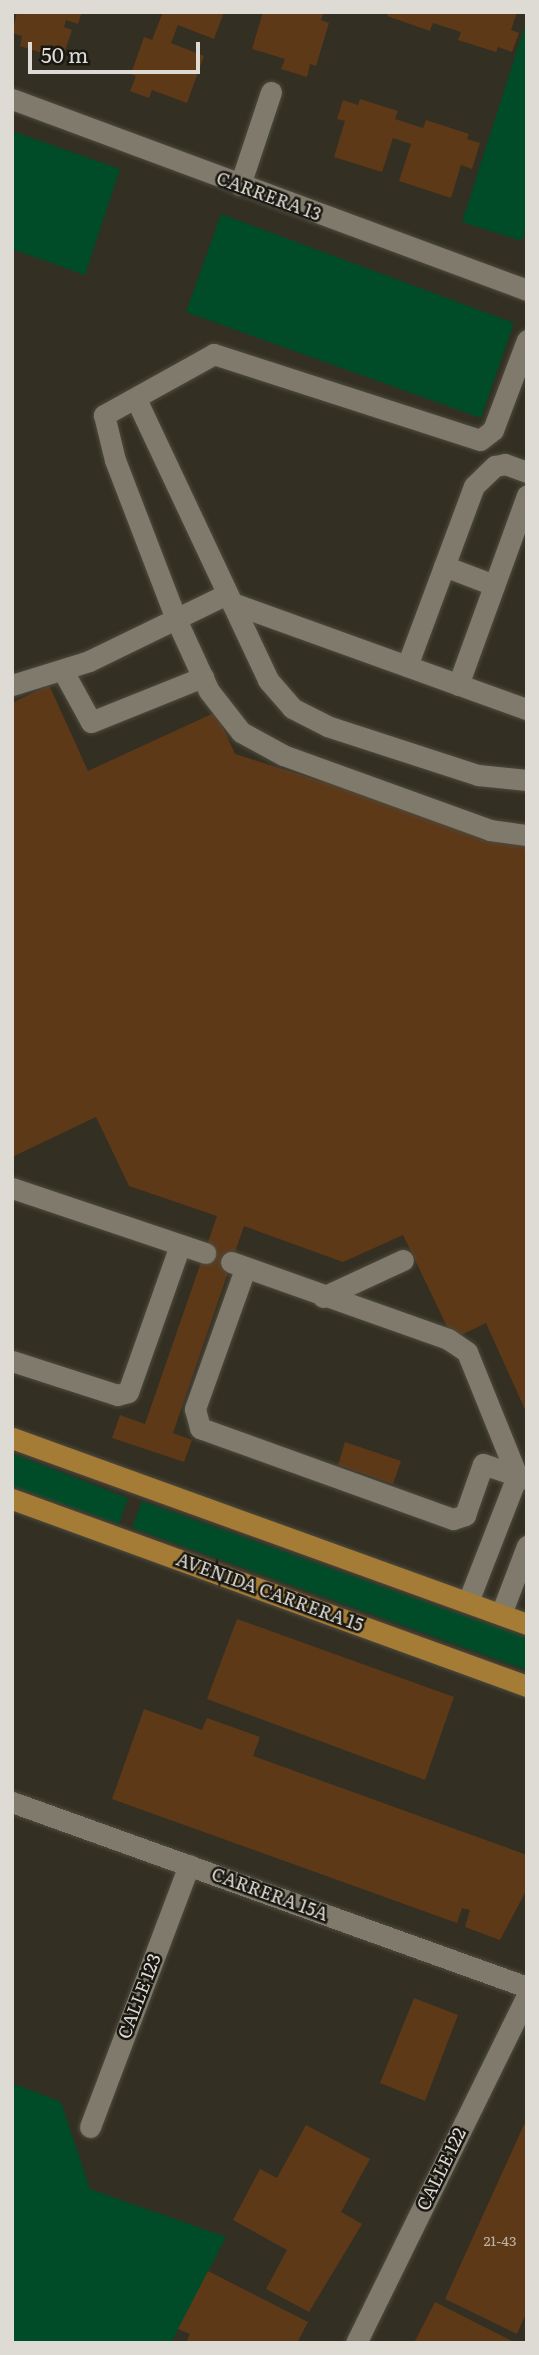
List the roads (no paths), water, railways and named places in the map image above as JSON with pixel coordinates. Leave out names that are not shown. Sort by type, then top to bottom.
[{"type":"main road","points":[[12,1438],[501,1614],[525,1619]]},
{"type":"main road","name":"AVENIDA CARRERA 15","points":[[12,1499],[527,1686]]},
{"type":"street","points":[[240,186],[271,92]]},
{"type":"street","name":"CARRERA 13","points":[[12,99],[240,186],[527,290]]},
{"type":"street","points":[[527,340],[493,430],[480,440],[214,354],[104,415],[119,471],[176,619],[221,711],[261,746],[490,830],[527,835]]},
{"type":"street","points":[[136,399],[268,680],[292,708],[310,720],[478,775],[527,780]]},
{"type":"street","points":[[407,666],[480,478],[505,464],[527,472]]},
{"type":"street","points":[[458,685],[527,495]]},
{"type":"street","points":[[444,566],[494,585]]},
{"type":"street","points":[[12,685],[63,671],[176,619],[230,598],[527,709]]},
{"type":"street","points":[[63,671],[91,722],[204,677]]},
{"type":"street","points":[[12,1188],[205,1253]]},
{"type":"street","points":[[12,1361],[117,1395],[128,1392],[180,1245]]},
{"type":"street","points":[[323,1297],[403,1260]]},
{"type":"street","points":[[468,1602],[522,1477],[462,1347],[238,1265],[195,1409],[200,1428],[453,1520],[465,1515],[483,1464],[522,1477]]},
{"type":"street","points":[[501,1614],[527,1546]]},
{"type":"street","name":"CARRERA 15A","points":[[12,1802],[527,1987]]},
{"type":"street","name":"CALLE 123","points":[[90,2127],[189,1865]]},
{"type":"street","name":"CALLE 122","points":[[356,2343],[527,1996]]}]
